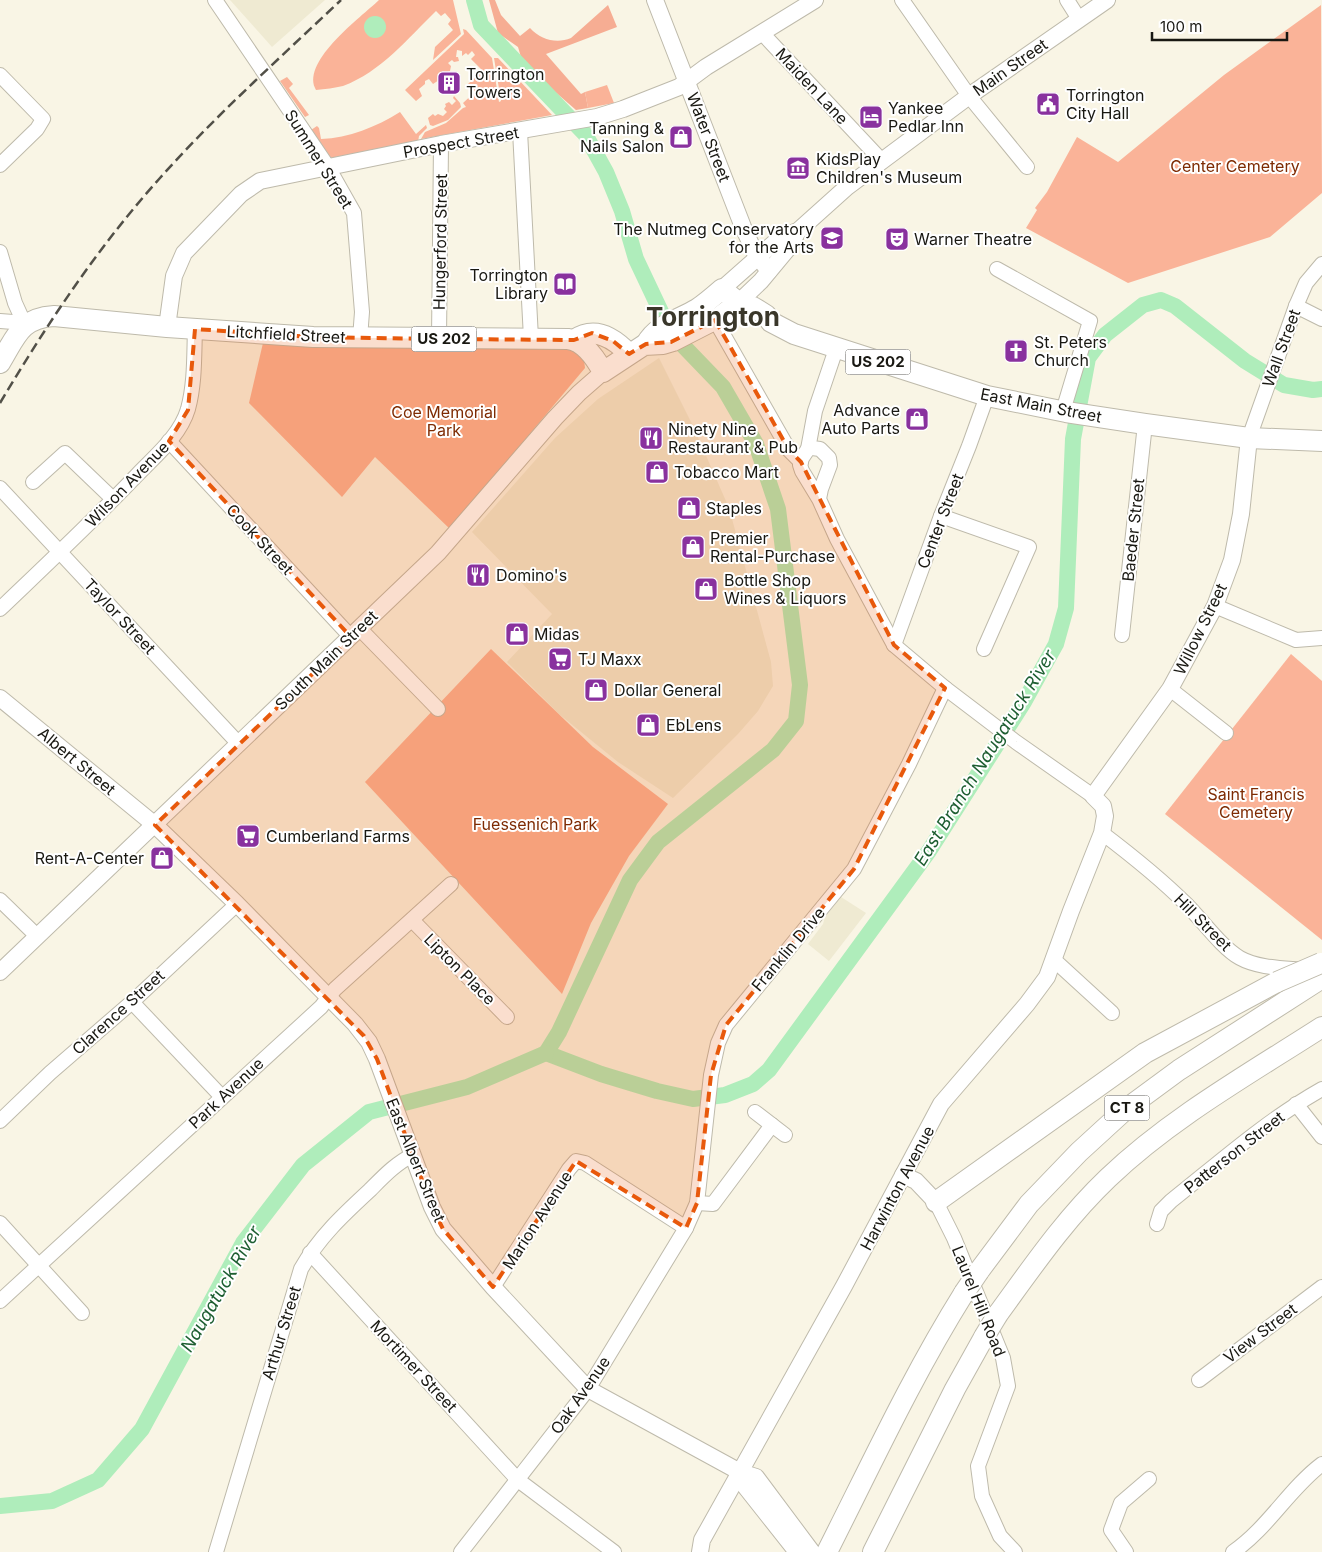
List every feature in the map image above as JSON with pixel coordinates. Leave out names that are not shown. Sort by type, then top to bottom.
[{"type":"highway","name":"East Main Street","points":[[722,289],[723,311],[745,313],[764,324],[771,322],[794,334],[987,396],[1064,412],[1249,438],[1322,441]]},
{"type":"highway","name":"Main Street","points":[[673,331],[723,311],[722,289]]},
{"type":"highway","name":"Litchfield Street","points":[[25,325],[38,318],[54,316],[166,327],[314,338],[531,338],[574,340],[585,334],[596,334],[613,341],[629,354]]},
{"type":"highway","points":[[0,363],[25,325]]},
{"type":"highway","name":"South Main Street","points":[[603,372],[646,344],[660,344],[673,331]]},
{"type":"highway","points":[[574,340],[592,355],[603,372]]},
{"type":"highway","points":[[936,1202],[1145,1053],[1277,982],[1322,963]]},
{"type":"highway","name":"CT 8","points":[[827,1552],[938,1335],[979,1271],[1029,1204],[1079,1152],[1126,1109],[1179,1070],[1318,979]]},
{"type":"highway","name":"CT 8","points":[[873,1552],[955,1389],[984,1337],[998,1314],[1053,1238],[1108,1178],[1159,1134],[1322,1027]]},
{"type":"main road","name":"Water Street","points":[[655,0],[736,208],[758,257],[769,271]]},
{"type":"main road","name":"Prospect Street","points":[[166,327],[174,276],[184,253],[241,194],[260,181],[441,144],[597,117],[644,102],[678,87],[706,67],[815,0]]},
{"type":"main road","name":"Main Street","points":[[723,311],[769,271],[792,244],[798,231],[836,197],[969,96],[1106,0]]},
{"type":"main road","name":"Main Street","points":[[722,289],[782,236],[798,231]]},
{"type":"main road","name":"South Main Street","points":[[0,972],[438,553],[554,418],[575,396],[603,372]]},
{"type":"main road","name":"Willow Street","points":[[1093,796],[1170,689],[1215,606],[1232,560],[1241,514],[1249,438]]},
{"type":"main road","name":"Albert Street","points":[[0,698],[155,825]]},
{"type":"main road","name":"Harwinton Avenue","points":[[700,1552],[702,1540],[844,1286],[941,1104],[1027,1004],[1047,977],[1102,832],[1105,816],[1103,806],[1093,796]]},
{"type":"main road","name":"East Albert Street","points":[[155,825],[237,904],[329,997],[364,1036],[377,1060],[432,1207],[444,1229],[493,1287],[588,1389],[740,1472],[756,1477],[812,1552]]},
{"type":"main road","name":"Laurel Hill Road","points":[[903,1174],[916,1181],[936,1202]]},
{"type":"main road","points":[[740,1472],[744,1486],[797,1552]]},
{"type":"street","name":"Summer Street","points":[[215,0],[328,167],[354,213],[362,312],[360,338]]},
{"type":"street","points":[[902,0],[969,96],[1027,167]]},
{"type":"street","points":[[1067,0],[1079,19]]},
{"type":"street","name":"Maiden Lane","points":[[762,33],[882,161]]},
{"type":"street","points":[[0,75],[43,119],[37,128],[0,165]]},
{"type":"street","points":[[520,131],[531,338]]},
{"type":"street","name":"Hungerford Street","points":[[439,339],[441,144]]},
{"type":"street","points":[[0,252],[15,303],[25,325]]},
{"type":"street","name":"Wall Street","points":[[1249,438],[1296,306],[1306,283],[1322,264]]},
{"type":"street","points":[[997,269],[1090,321],[1064,412]]},
{"type":"street","points":[[1296,306],[1322,320]]},
{"type":"street","points":[[723,311],[789,450],[801,462]]},
{"type":"street","name":"Litchfield Street","points":[[0,321],[17,322],[25,325]]},
{"type":"street","name":"Wilson Avenue","points":[[0,609],[114,499],[169,441],[180,426],[188,410],[194,375],[195,329]]},
{"type":"street","points":[[836,348],[815,411],[808,449],[802,458],[802,471],[819,499],[894,645],[994,726],[1093,796]]},
{"type":"street","name":"Center Street","points":[[894,645],[940,516],[987,396]]},
{"type":"street","name":"Baeder Street","points":[[1122,635],[1145,424]]},
{"type":"street","name":"Cook Street","points":[[169,441],[356,633],[438,709]]},
{"type":"street","points":[[808,449],[820,448],[829,458],[830,465],[819,499]]},
{"type":"street","points":[[33,482],[65,453],[114,499]]},
{"type":"street","name":"Taylor Street","points":[[0,488],[238,744]]},
{"type":"street","points":[[940,516],[1029,547],[984,649]]},
{"type":"street","points":[[1215,606],[1296,640],[1322,638]]},
{"type":"street","name":"Franklin Drive","points":[[686,1228],[697,1203],[711,1075],[718,1043],[726,1025],[854,869],[909,764],[945,688]]},
{"type":"street","points":[[1170,689],[1226,733]]},
{"type":"street","name":"Hill Street","points":[[1102,832],[1186,903],[1229,950],[1240,958],[1318,979]]},
{"type":"street","name":"Park Avenue","points":[[0,1301],[321,1007],[329,997],[451,884]]},
{"type":"street","points":[[0,900],[37,936]]},
{"type":"street","name":"Clarence Street","points":[[0,1122],[50,1073],[132,1002],[237,904]]},
{"type":"street","name":"Lipton Place","points":[[412,920],[507,1017]]},
{"type":"street","points":[[1053,959],[1112,1013]]},
{"type":"street","points":[[132,1002],[222,1097]]},
{"type":"street","name":"Patterson Street","points":[[1157,1224],[1161,1211],[1171,1201],[1296,1104],[1322,1090]]},
{"type":"street","points":[[1296,1104],[1322,1137]]},
{"type":"street","points":[[755,1112],[785,1135]]},
{"type":"street","points":[[697,1203],[714,1204],[772,1126]]},
{"type":"street","name":"Arthur Street","points":[[216,1552],[301,1269],[321,1237],[391,1170],[403,1160],[413,1155]]},
{"type":"street","name":"Marion Avenue","points":[[493,1287],[576,1161],[585,1163],[686,1228]]},
{"type":"street","name":"Laurel Hill Road","points":[[936,1202],[954,1238],[1003,1358],[1008,1386],[978,1466],[982,1496],[1000,1536],[1015,1552]]},
{"type":"street","points":[[0,1223],[82,1313]]},
{"type":"street","name":"Oak Avenue","points":[[461,1552],[588,1389],[686,1228]]},
{"type":"street","name":"Mortimer Street","points":[[310,1253],[518,1480],[614,1552]]},
{"type":"street","name":"View Street","points":[[1199,1380],[1322,1287]]},
{"type":"street","points":[[1233,1552],[1262,1527],[1292,1493],[1322,1464]]},
{"type":"street","points":[[1126,1552],[1112,1530],[1116,1516],[1121,1504],[1149,1479]]},
{"type":"highlighted area","points":[[715,320],[789,450],[801,462],[894,645],[945,688],[854,869],[726,1025],[711,1075],[697,1203],[686,1228],[576,1161],[493,1287],[443,1229],[432,1207],[377,1059],[364,1036],[155,825],[351,637],[169,441],[188,410],[195,329],[313,337],[439,339],[574,340],[592,333],[613,341],[629,354],[646,344],[671,342]]},
{"type":"shaded area","points":[[230,0],[325,0],[272,47]]},
{"type":"shaded area","points":[[489,0],[495,0],[501,15],[520,36],[530,28],[544,38],[555,41],[571,38],[608,5],[617,27],[546,54],[581,94],[585,92],[588,108],[576,110],[523,64],[518,47],[498,33]]},
{"type":"shaded area","points":[[375,16],[385,23],[386,27],[379,37],[375,38],[365,31],[364,27],[371,17]]},
{"type":"shaded area","points":[[659,358],[693,426],[729,508],[771,662],[773,686],[758,711],[738,734],[673,798],[618,762],[559,714],[507,662],[552,614],[472,532],[555,438],[598,399]]},
{"type":"shaded area","points":[[841,897],[866,913],[829,961],[808,944],[823,924],[825,917]]},
{"type":"green space","points":[[379,0],[453,0],[461,34],[433,60],[435,47],[453,30],[448,24],[451,20],[445,13],[441,16],[436,11],[393,53],[370,72],[343,86],[316,90],[314,77],[317,65],[325,53],[347,28]]},
{"type":"green space","name":"Center Cemetery","points":[[1321,5],[1322,193],[1270,237],[1128,283],[1026,228],[1037,210],[1035,208],[1047,192],[1077,137],[1118,162],[1224,75]]},
{"type":"green space","points":[[463,29],[492,58],[499,102],[501,101],[494,58],[498,58],[552,115],[421,139],[425,132],[446,123],[466,107],[463,103],[475,92],[468,84],[482,70],[471,59],[475,55],[472,51],[468,55],[466,53],[462,56],[462,51],[457,50],[456,57],[458,57],[459,61],[454,62],[452,60],[448,63],[451,66],[450,71],[445,73],[443,71],[439,75],[442,78],[433,84],[429,79],[425,81],[425,84],[419,89],[422,96],[416,101],[405,90],[464,34]]},
{"type":"green space","points":[[287,77],[293,84],[289,88],[309,115],[305,117],[280,81]]},
{"type":"green space","points":[[607,85],[614,103],[588,108],[585,92]]},
{"type":"green space","points":[[454,96],[461,107],[448,120],[433,126],[430,125],[428,118],[433,114],[435,116],[438,114],[443,116],[447,112],[444,109],[445,104],[449,102],[452,105],[456,101],[453,98]]},
{"type":"green space","points":[[400,112],[416,134],[426,125],[427,128],[419,136],[418,142],[330,158],[311,130],[317,126],[321,139],[352,134],[372,127]]},
{"type":"green space","name":"Coe Memorial Park","points":[[263,343],[573,350],[584,360],[585,368],[450,529],[375,457],[342,497],[249,403]]},
{"type":"green space","name":"Fuessenich Park","points":[[491,649],[593,747],[668,804],[629,856],[591,923],[562,994],[365,782]]},
{"type":"green space","name":"Saint Francis Cemetery","points":[[1291,654],[1322,681],[1322,940],[1165,814]]},
{"type":"waterway","points":[[474,0],[481,25],[585,134],[606,172],[622,211],[636,259],[671,333],[723,387],[756,444],[778,509],[800,685],[796,721],[773,750],[658,842],[630,880],[559,1032],[546,1053]]},
{"type":"waterway","name":"East Branch Naugatuck River","points":[[546,1053],[601,1074],[657,1091],[693,1099],[725,1095],[753,1084],[769,1070],[929,851],[1024,702],[1056,644],[1066,608],[1073,439],[1088,358],[1105,335],[1143,305],[1161,300],[1175,306],[1245,361],[1284,385],[1313,390],[1322,389]]},
{"type":"waterway","name":"Naugatuck River","points":[[0,1506],[52,1501],[98,1480],[142,1429],[243,1243],[303,1165],[369,1112],[467,1087],[546,1053]]},
{"type":"railway","points":[[0,403],[74,287],[137,204],[203,132],[341,0]]},
{"type":"place","name":"Torrington Towers","points":[[449,83]]},
{"type":"place","name":"Torrington City Hall","points":[[1048,104]]},
{"type":"place","name":"Yankee Pedlar Inn","points":[[871,117]]},
{"type":"place","name":"Tanning & Nails Salon","points":[[681,137]]},
{"type":"place","name":"KidsPlay Children's Museum","points":[[798,168]]},
{"type":"place","name":"The Nutmeg Conservatory for the Arts","points":[[832,238]]},
{"type":"place","name":"Warner Theatre","points":[[897,239]]},
{"type":"place","name":"Torrington Library","points":[[565,284]]},
{"type":"place","name":"St. Peters Church","points":[[1016,351]]},
{"type":"place","name":"Advance Auto Parts","points":[[917,419]]},
{"type":"place","name":"Ninety Nine Restaurant & Pub","points":[[651,438]]},
{"type":"place","name":"Tobacco Mart","points":[[657,472]]},
{"type":"place","name":"Staples","points":[[689,508]]},
{"type":"place","name":"Premier Rental-Purchase","points":[[693,547]]},
{"type":"place","name":"Domino's","points":[[478,575]]},
{"type":"place","name":"Bottle Shop Wines & Liquors","points":[[706,589]]},
{"type":"place","name":"Midas","points":[[517,634]]},
{"type":"place","name":"TJ Maxx","points":[[560,659]]},
{"type":"place","name":"Dollar General","points":[[596,690]]},
{"type":"place","name":"EbLens","points":[[648,725]]},
{"type":"place","name":"Cumberland Farms","points":[[248,836]]},
{"type":"place","name":"Rent-A-Center","points":[[162,858]]},
{"type":"district","name":"Torrington","points":[[713,317]]}]
